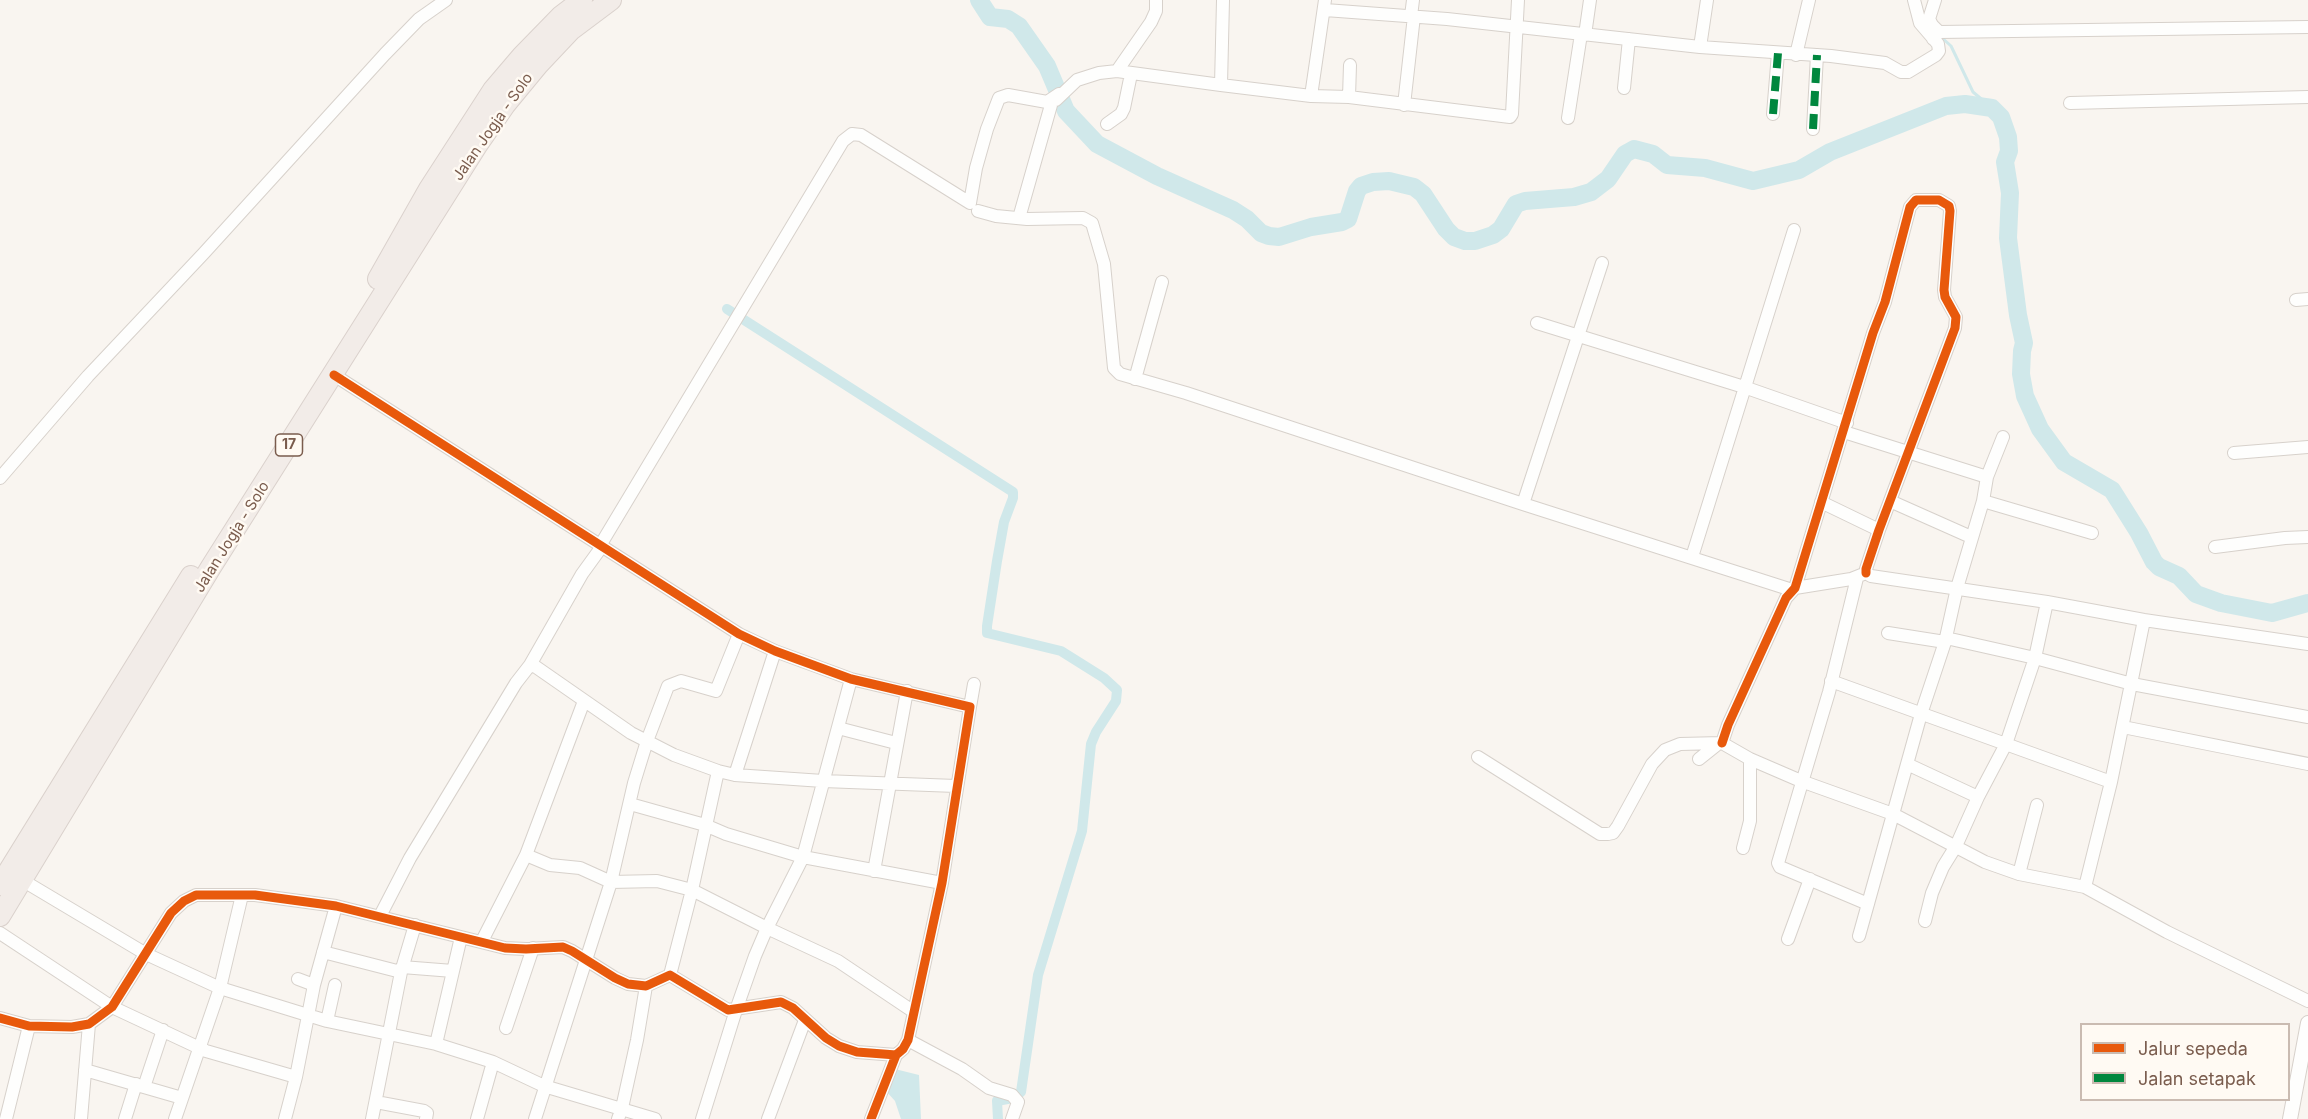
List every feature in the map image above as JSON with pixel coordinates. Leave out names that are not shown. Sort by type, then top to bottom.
[{"type":"highway","name":"17","points":[[7,877],[203,556],[320,375],[466,129],[493,90],[522,56],[561,16],[582,0]]},
{"type":"highway","name":"Jalan Jogja - Solo","points":[[0,916],[7,877],[211,567],[334,375],[438,206],[505,105],[538,65],[572,30],[611,0]]},
{"type":"street","points":[[0,478],[88,376],[204,253],[385,54],[419,19],[446,0]]},
{"type":"street","points":[[1117,71],[1150,22],[1156,10],[1156,0]]},
{"type":"street","points":[[1221,85],[1223,0]]},
{"type":"street","points":[[1404,105],[1413,0]]},
{"type":"street","points":[[380,916],[410,858],[516,682],[530,666],[582,574],[843,141],[852,134],[861,135],[970,203],[976,168],[999,98],[1008,95],[1047,102],[1057,99],[1077,80],[1099,73],[1117,71],[1311,96],[1349,97],[1510,117],[1518,0]]},
{"type":"street","points":[[1568,118],[1590,0]]},
{"type":"street","points":[[1700,46],[1707,0]]},
{"type":"street","points":[[1796,55],[1809,0]]},
{"type":"street","points":[[1914,0],[1920,23],[1936,35],[2308,27]]},
{"type":"street","points":[[1311,96],[1325,5],[1583,35],[1817,55],[1885,63],[1901,72],[1908,72],[1936,55],[1939,48],[1929,19],[1935,0]]},
{"type":"street","points":[[1624,88],[1629,39]]},
{"type":"street","points":[[1773,114],[1778,53]]},
{"type":"street","points":[[1813,129],[1817,55]]},
{"type":"street","points":[[1349,97],[1350,65]]},
{"type":"street","points":[[1107,124],[1122,114],[1131,74]]},
{"type":"street","points":[[2070,103],[2308,97]]},
{"type":"street","points":[[1019,218],[1057,99]]},
{"type":"street","points":[[1699,759],[1720,743],[1786,598],[1794,589],[1873,333],[1885,302],[1910,207],[1920,199],[1945,202],[1950,211],[1944,290],[1945,297],[1956,317],[1955,328],[1862,576],[1778,863],[1780,867],[1868,904]]},
{"type":"street","points":[[978,211],[996,216],[1019,218],[1083,218],[1092,223],[1104,264],[1114,368],[1120,374],[1135,379],[1186,393],[1523,504],[1794,589],[1871,576],[2308,644]]},
{"type":"street","points":[[1692,557],[1794,230]]},
{"type":"street","points":[[1523,504],[1602,262]]},
{"type":"street","points":[[1135,379],[1162,282]]},
{"type":"street","points":[[1537,322],[1744,387],[1908,452],[1987,477]]},
{"type":"street","points":[[334,375],[602,544],[739,634],[775,651],[851,679],[970,707]]},
{"type":"street","points":[[1859,936],[1921,714],[1945,640],[1957,588],[1983,501],[1987,477],[2003,437]]},
{"type":"street","points":[[2234,453],[2308,447]]},
{"type":"street","points":[[1890,501],[1971,537]]},
{"type":"street","points":[[1983,501],[2092,533]]},
{"type":"street","points":[[1821,502],[1879,530]]},
{"type":"street","points":[[2215,547],[2308,537]]},
{"type":"street","points":[[1924,921],[1938,879],[2006,744],[2035,658],[2047,602]]},
{"type":"street","points":[[2085,887],[2111,782],[2144,620]]},
{"type":"street","points":[[1888,633],[1945,640],[2035,658],[2132,684],[2308,717]]},
{"type":"street","points":[[535,1119],[611,882],[646,741],[668,686],[681,681],[716,691],[719,689],[739,634]]},
{"type":"street","points":[[735,775],[775,651]]},
{"type":"street","points":[[530,666],[536,667],[646,741],[674,755],[718,771],[735,775],[823,781],[956,786]]},
{"type":"street","points":[[702,1119],[736,1010],[767,928],[804,857],[851,679]]},
{"type":"street","points":[[1831,681],[2111,782]]},
{"type":"street","points":[[872,1119],[896,1055],[908,1040],[942,883],[974,684]]},
{"type":"street","points":[[874,870],[888,783],[907,691]]},
{"type":"street","points":[[482,941],[526,855],[584,701]]},
{"type":"street","points":[[2123,727],[2308,764]]},
{"type":"street","points":[[838,728],[896,743]]},
{"type":"street","points":[[1478,757],[1600,834],[1608,834],[1618,826],[1652,764],[1665,750],[1680,744],[1720,743],[1749,759],[1801,781],[1893,814],[1985,862],[2019,874],[2085,887],[2167,932],[2308,1001]]},
{"type":"street","points":[[1743,848],[1750,821],[1749,759]]},
{"type":"street","points":[[1907,764],[1978,797]]},
{"type":"street","points":[[670,975],[692,890],[718,771]]},
{"type":"street","points":[[630,804],[804,857],[942,883]]},
{"type":"street","points":[[2019,874],[2037,805]]},
{"type":"street","points":[[526,855],[550,865],[580,868],[611,882],[657,881],[692,890],[838,961],[914,1012]]},
{"type":"street","points":[[7,877],[146,954],[220,988],[327,1021],[436,1044],[494,1062],[544,1086],[620,1113],[655,1119]]},
{"type":"street","points":[[1788,939],[1810,879]]},
{"type":"street","points":[[0,1018],[29,1026],[72,1027],[89,1024],[112,1007],[171,913],[184,901],[196,895],[274,897],[336,906],[505,948],[563,947],[628,984],[646,986],[670,975]]},
{"type":"street","points":[[175,1119],[220,988],[242,895]]},
{"type":"street","points":[[285,1119],[315,985],[336,906]]},
{"type":"street","points":[[372,1119],[401,969],[415,925]]},
{"type":"street","points":[[0,933],[112,1007],[224,1058],[296,1077]]},
{"type":"street","points":[[436,1044],[461,937]]},
{"type":"street","points":[[506,1028],[533,948]]},
{"type":"street","points":[[323,952],[401,969],[453,971]]},
{"type":"street","points":[[670,975],[722,1008],[736,1010],[782,1002],[794,1008],[805,1020],[839,1046],[857,1052],[896,1055]]},
{"type":"street","points":[[298,979],[315,985]]},
{"type":"street","points":[[327,1021],[335,985]]},
{"type":"street","points":[[620,1113],[637,1040],[646,986]]},
{"type":"street","points":[[768,1119],[805,1020]]},
{"type":"street","points":[[2290,1119],[2308,1023]]},
{"type":"street","points":[[81,1119],[89,1024]]},
{"type":"street","points":[[6,1119],[29,1026]]},
{"type":"street","points":[[125,1119],[163,1030]]},
{"type":"street","points":[[908,1040],[962,1069],[989,1088],[1012,1095],[1018,1102],[1011,1119]]},
{"type":"street","points":[[477,1119],[494,1062]]},
{"type":"street","points":[[85,1070],[182,1098]]},
{"type":"street","points":[[376,1102],[424,1111],[427,1113],[426,1119]]},
{"type":"water","points":[[895,1069],[919,1075],[921,1119],[901,1119],[895,1101],[886,1091]]},
{"type":"waterway","points":[[979,0],[990,17],[1008,19],[1019,26],[1047,66],[1066,111],[1097,144],[1157,176],[1233,210],[1247,219],[1261,233],[1269,236],[1279,237],[1311,227],[1342,222],[1348,219],[1357,191],[1361,186],[1373,182],[1389,181],[1414,187],[1423,194],[1446,229],[1454,237],[1465,241],[1475,241],[1493,235],[1501,229],[1516,204],[1525,201],[1574,197],[1591,192],[1608,179],[1625,154],[1634,149],[1653,154],[1667,165],[1705,168],[1753,181],[1799,170],[1830,152],[1946,106],[1965,104],[1992,108],[2001,117],[2008,137],[2009,151],[2005,162],[2010,193],[2008,238],[2024,343],[2021,374],[2025,396],[2040,429],[2064,462],[2112,490],[2154,562],[2159,567],[2179,576],[2196,594],[2221,603],[2272,613],[2308,603]]},
{"type":"waterway","points":[[1940,36],[1951,46],[1973,92],[1992,108]]},
{"type":"waterway","points":[[727,309],[1013,492],[1004,522],[987,633],[1061,651],[1104,678],[1117,690],[1116,701],[1091,744],[1082,831],[1038,975],[1021,1092],[1013,1098],[997,1101],[998,1119]]},
{"type":"marked path","points":[[1773,114],[1778,53]]},
{"type":"marked path","points":[[1813,129],[1817,55]]},
{"type":"cycle path","points":[[1722,743],[1786,598],[1795,588],[1873,333],[1885,302],[1910,207],[1916,200],[1939,200],[1949,206],[1950,211],[1944,290],[1945,297],[1956,317],[1955,328],[1879,530],[1866,573]]},
{"type":"cycle path","points":[[334,375],[739,634],[775,651],[851,679],[970,707],[942,883],[908,1040],[896,1055],[871,1119]]},
{"type":"cycle path","points":[[0,1018],[29,1026],[72,1027],[89,1024],[112,1007],[171,913],[184,901],[196,895],[255,895],[336,906],[505,948],[563,947],[628,984],[646,986],[670,975],[728,1010],[781,1002],[793,1008],[826,1038],[839,1046],[857,1052],[896,1055]]}]
